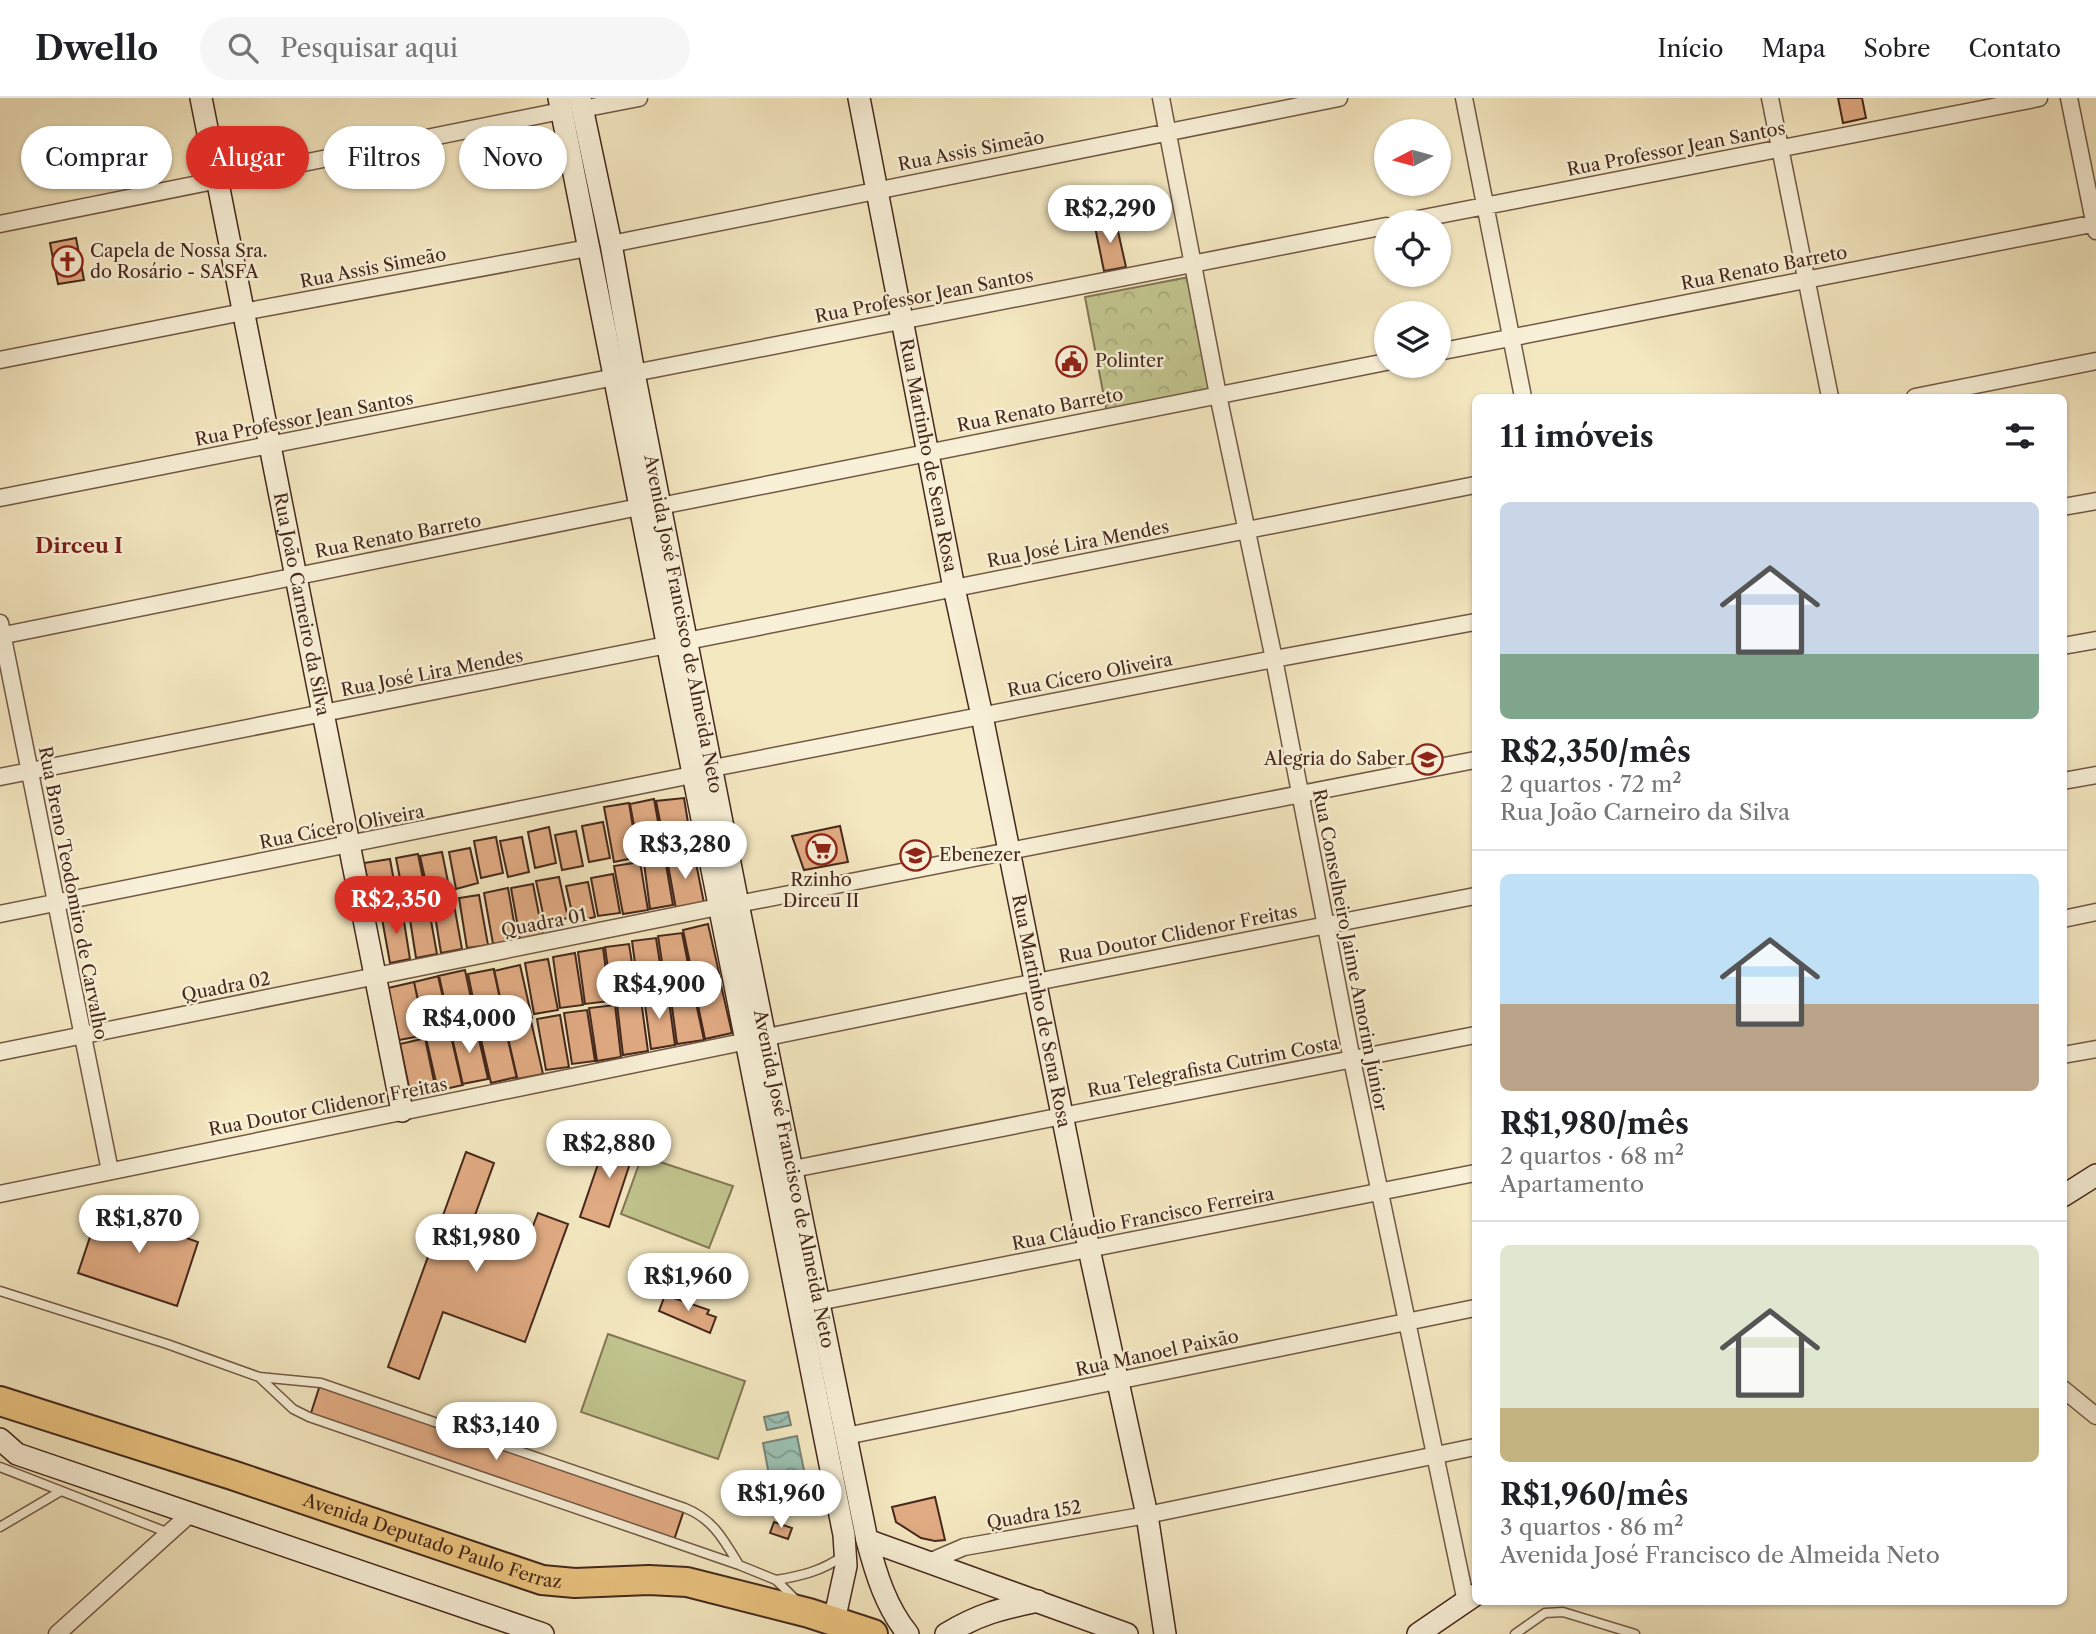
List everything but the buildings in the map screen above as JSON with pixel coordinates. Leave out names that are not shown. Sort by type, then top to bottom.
[{"type":"highway","name":"Avenida Deputado Paulo Ferraz","points":[[0,1401],[207,1467],[541,1580],[575,1583],[649,1580],[687,1582],[821,1617],[873,1634]]},
{"type":"main road","name":"Rua João Carneiro da Silva","points":[[201,98],[207,126]]},
{"type":"main road","name":"Rua Martinho de Sena Rosa","points":[[859,98],[954,588],[1089,1249],[1120,1381],[1147,1515],[1165,1634]]},
{"type":"main road","name":"Avenida José Francisco de Almeida Neto","points":[[571,104],[611,244],[624,375]]},
{"type":"main road","name":"Avenida José Francisco de Almeida Neto","points":[[571,104],[588,248],[624,375],[650,507],[666,646],[692,775],[728,905],[756,1041],[846,1554],[846,1566],[821,1617]]},
{"type":"main road","name":"Rua João Carneiro da Silva","points":[[220,189],[402,1111]]},
{"type":"main road","name":"Avenida José Francisco de Almeida Neto","points":[[650,507],[688,640],[713,768],[728,905]]},
{"type":"main road","name":"Avenida José Francisco de Almeida Neto","points":[[756,1041],[793,1169],[877,1581],[908,1634]]},
{"type":"main road","points":[[2067,1194],[2094,1178]]},
{"type":"main road","points":[[0,1440],[17,1454],[513,1629],[543,1634]]},
{"type":"main road","points":[[867,1540],[1126,1634]]},
{"type":"main road","points":[[1425,1632],[1470,1598]]},
{"type":"main road","points":[[946,1634],[970,1619],[1038,1601]]},
{"type":"street","points":[[309,160],[571,104],[639,98]]},
{"type":"street","name":"Rua Conselheiro Jaime Amorim Júnior","points":[[1161,98],[1352,1060],[1435,1455],[1470,1598]]},
{"type":"street","name":"Rua Assis Simeão","points":[[611,244],[1339,98]]},
{"type":"street","points":[[1464,98],[1522,394]]},
{"type":"street","points":[[1770,98],[1829,394]]},
{"type":"street","name":"Rua Professor Jean Santos","points":[[1451,213],[2039,98]]},
{"type":"street","points":[[2070,98],[2095,226]]},
{"type":"street","points":[[0,225],[186,187]]},
{"type":"street","name":"Rua Renato Barreto","points":[[1451,349],[1807,279],[2095,226]]},
{"type":"street","name":"Rua Professor Jean Santos","points":[[0,498],[1374,228]]},
{"type":"street","name":"Rua Assis Simeão","points":[[0,360],[588,248]]},
{"type":"street","points":[[1930,394],[2096,361]]},
{"type":"street","name":"Rua Renato Barreto","points":[[1,632],[1374,364]]},
{"type":"street","name":"Rua José Lira Mendes","points":[[0,777],[1472,486]]},
{"type":"street","points":[[2067,506],[2096,501]]},
{"type":"street","name":"Rua Cícero Oliveira","points":[[713,768],[1472,623]]},
{"type":"street","name":"Rua Breno Teodomiro de Carvalho","points":[[1,632],[110,1171]]},
{"type":"street","points":[[2067,645],[2096,640]]},
{"type":"street","name":"Quadra 01","points":[[377,976],[1472,761]]},
{"type":"street","name":"Rua Cícero Oliveira","points":[[0,914],[692,775]]},
{"type":"street","points":[[2067,780],[2096,775]]},
{"type":"street","name":"Rua Doutor Clidenor Freitas","points":[[0,1194],[1036,982],[1472,897]]},
{"type":"street","points":[[2067,918],[2096,912]]},
{"type":"street","name":"Quadra 02","points":[[0,1052],[377,976]]},
{"type":"street","name":"Rua Telegrafista Cutrim Costa","points":[[793,1169],[1472,1036]]},
{"type":"street","points":[[2067,1054],[2096,1049]]},
{"type":"street","name":"Rua Cláudio Francisco Ferreira","points":[[818,1302],[1472,1174]]},
{"type":"street","name":"Rua Manoel Paixão","points":[[846,1436],[1472,1309]]},
{"type":"street","points":[[2067,1392],[2096,1416]]},
{"type":"street","name":"Quadra 152","points":[[929,1562],[964,1547],[1147,1515],[1472,1448]]},
{"type":"street","points":[[57,1634],[189,1514]]},
{"type":"lane","points":[[0,1291],[167,1344],[259,1377],[321,1383],[698,1513],[716,1528],[739,1565]]},
{"type":"lane","points":[[259,1377],[293,1409],[309,1417],[739,1565],[776,1580],[821,1617]]},
{"type":"lane","points":[[0,1467],[169,1533]]},
{"type":"lane","points":[[0,1527],[61,1491]]},
{"type":"lane","points":[[776,1580],[822,1569],[846,1554]]},
{"type":"lane","points":[[1515,1634],[1545,1613],[1563,1612],[1635,1634]]},
{"type":"green space","points":[[1189,277],[1211,393],[1107,413],[1085,297]]},
{"type":"green space","points":[[642,1156],[733,1186],[709,1248],[621,1214]]},
{"type":"green space","points":[[608,1334],[745,1381],[718,1459],[581,1412]]},
{"type":"water","points":[[788,1412],[791,1425],[767,1430],[764,1417]]},
{"type":"water","points":[[797,1436],[810,1500],[775,1507],[763,1443]]},
{"type":"place","name":"Capela de Nossa Sra. do Rosário - SASFA","points":[[67,261]]},
{"type":"place","name":"Polinter","points":[[1072,361]]},
{"type":"place","name":"Alegria do Saber","points":[[1428,759]]},
{"type":"place","name":"Rzinho Dirceu II","points":[[821,849]]},
{"type":"place","name":"Ebenezer","points":[[916,855]]},
{"type":"district","name":"Dirceu I","points":[[79,546]]}]
